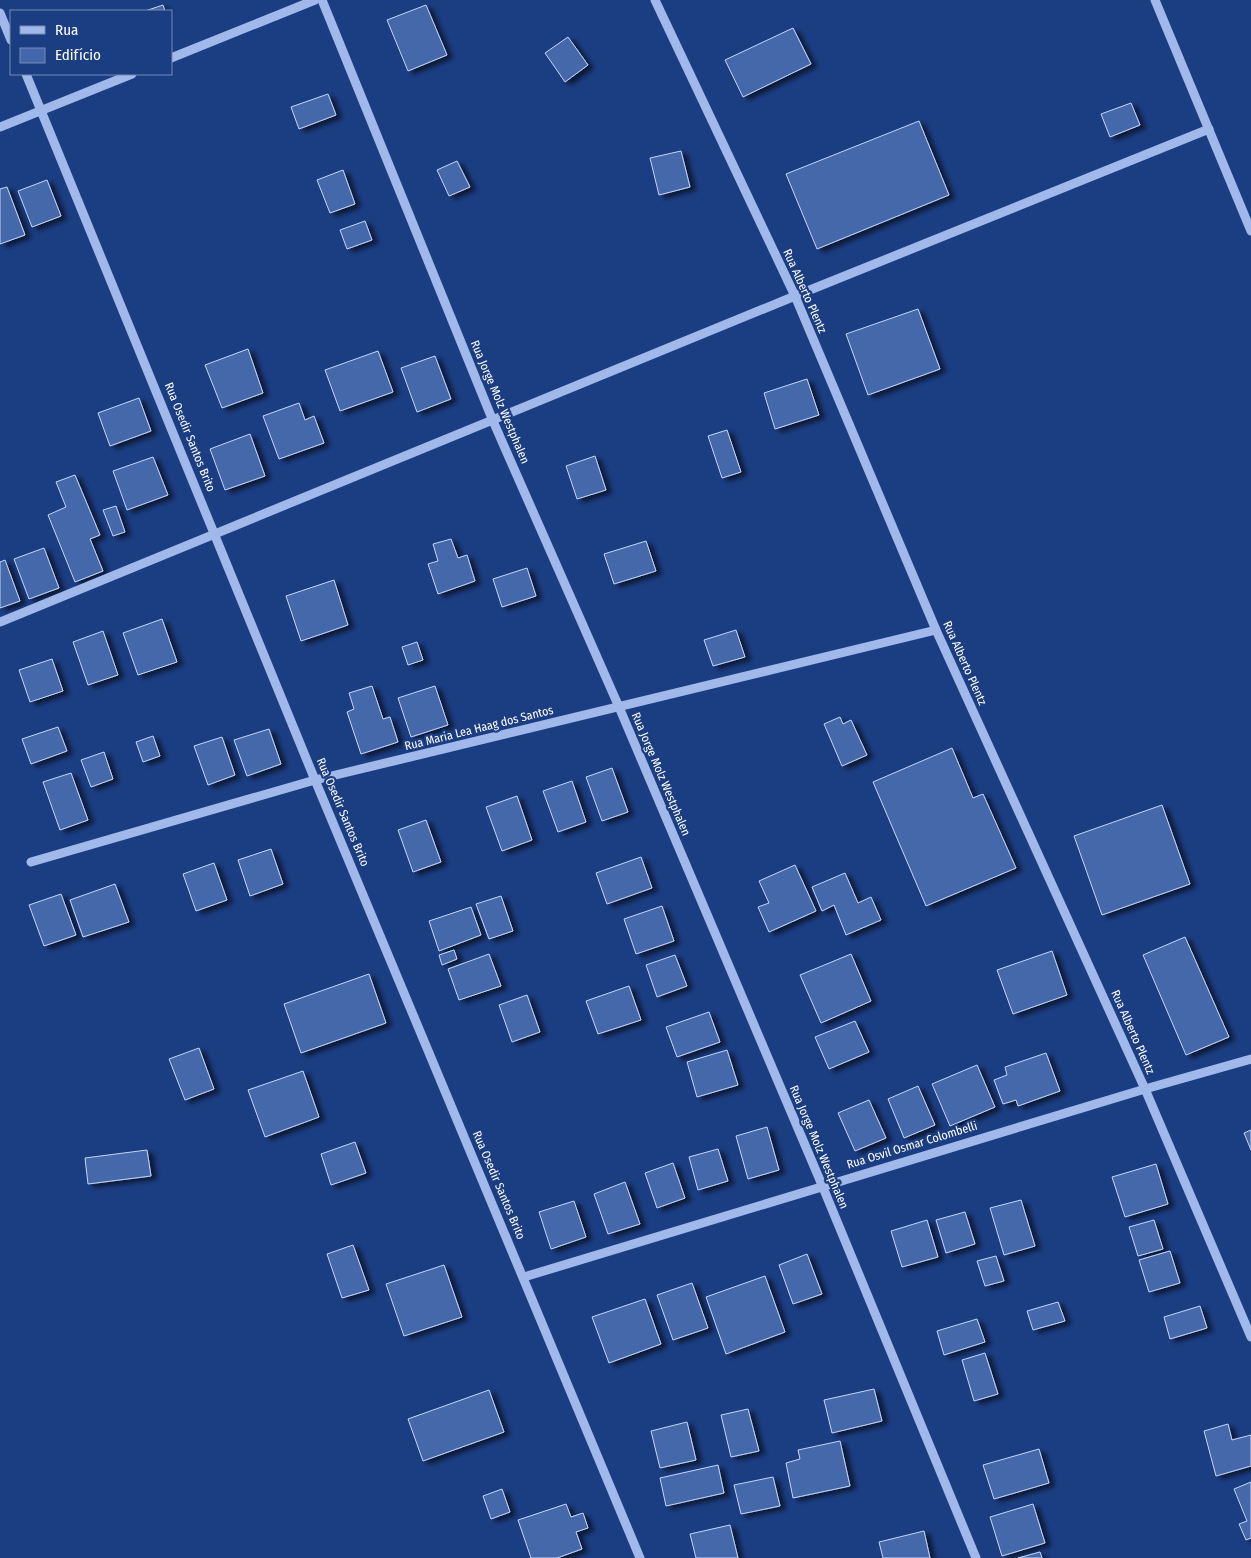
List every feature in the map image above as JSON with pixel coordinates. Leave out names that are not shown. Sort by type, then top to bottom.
[{"type":"street","points":[[172,58],[315,0]]},
{"type":"street","name":"Rua Jorge Molz Westphalen","points":[[322,0],[493,421],[619,707],[822,1185],[976,1558]]},
{"type":"street","name":"Rua Alberto Plentz","points":[[654,0],[795,296],[936,630],[1145,1089],[1251,1337]]},
{"type":"street","points":[[1155,0],[1251,232]]},
{"type":"street","points":[[0,13],[10,38]]},
{"type":"street","name":"Rua Osedir Santos Brito","points":[[26,75],[216,534],[315,780],[640,1558]]},
{"type":"street","points":[[0,127],[130,75]]},
{"type":"street","points":[[0,622],[795,296],[1209,129]]},
{"type":"street","name":"Rua Maria Lea Haag dos Santos","points":[[30,862],[315,780],[936,630]]},
{"type":"street","name":"Rua Osvil Osmar Colombelli","points":[[524,1277],[822,1185],[1145,1089],[1251,1060]]},
{"type":"building","points":[[163,5],[165,10],[148,10]]},
{"type":"building","points":[[426,5],[447,55],[408,71],[387,20]]},
{"type":"building","points":[[793,28],[811,64],[743,97],[725,60]]},
{"type":"building","points":[[568,37],[588,65],[565,82],[545,53]]},
{"type":"building","points":[[328,94],[336,115],[299,129],[291,107]]},
{"type":"building","points":[[1131,103],[1140,125],[1110,137],[1101,114]]},
{"type":"building","points":[[919,121],[949,195],[817,249],[786,174]]},
{"type":"building","points":[[681,151],[690,187],[659,195],[650,158]]},
{"type":"building","points":[[457,161],[470,187],[449,196],[437,170]]},
{"type":"building","points":[[343,170],[355,204],[330,213],[317,180]]},
{"type":"building","points":[[47,180],[61,216],[32,227],[18,191]]},
{"type":"building","points":[[7,187],[25,235],[0,244],[0,189]]},
{"type":"building","points":[[365,221],[372,240],[347,249],[340,230]]},
{"type":"building","points":[[918,309],[940,369],[868,395],[846,334]]},
{"type":"building","points":[[248,349],[263,393],[222,408],[205,365]]},
{"type":"building","points":[[378,351],[393,392],[340,411],[325,370]]},
{"type":"building","points":[[435,356],[451,399],[417,412],[401,368]]},
{"type":"building","points":[[807,379],[819,415],[775,429],[764,393]]},
{"type":"building","points":[[139,398],[151,431],[110,446],[98,413]]},
{"type":"building","points":[[299,403],[305,420],[314,416],[324,443],[279,459],[263,416]]},
{"type":"building","points":[[727,430],[741,472],[722,478],[708,436]]},
{"type":"building","points":[[250,434],[265,476],[225,490],[210,449]]},
{"type":"building","points":[[595,456],[606,490],[577,499],[566,466]]},
{"type":"building","points":[[153,457],[168,495],[127,510],[113,471]]},
{"type":"building","points":[[75,475],[100,535],[90,539],[103,571],[75,582],[48,515],[66,507],[56,482]]},
{"type":"building","points":[[116,506],[125,532],[113,536],[103,510]]},
{"type":"building","points":[[451,539],[458,558],[467,555],[475,581],[438,594],[428,564],[438,561],[433,544]]},
{"type":"building","points":[[646,541],[656,571],[614,584],[604,554]]},
{"type":"building","points":[[44,548],[59,588],[29,599],[14,559]]},
{"type":"building","points":[[5,560],[20,601],[0,608],[0,562]]},
{"type":"building","points":[[527,568],[536,596],[502,607],[493,579]]},
{"type":"building","points":[[334,580],[348,625],[301,641],[286,596]]},
{"type":"building","points":[[162,619],[177,662],[138,675],[123,633]]},
{"type":"building","points":[[736,630],[745,657],[713,666],[704,640]]},
{"type":"building","points":[[103,631],[118,675],[88,685],[73,642]]},
{"type":"building","points":[[417,642],[423,660],[408,665],[402,647]]},
{"type":"building","points":[[52,659],[63,691],[30,702],[19,670]]},
{"type":"building","points":[[372,686],[383,719],[390,717],[398,742],[361,754],[347,712],[354,709],[349,693]]},
{"type":"building","points":[[435,686],[448,725],[411,737],[398,698]]},
{"type":"building","points":[[840,717],[843,724],[851,720],[867,755],[842,766],[824,724]]},
{"type":"building","points":[[58,727],[67,751],[31,764],[22,739]]},
{"type":"building","points":[[269,729],[281,764],[247,776],[234,740]]},
{"type":"building","points":[[153,736],[160,756],[143,762],[136,742]]},
{"type":"building","points":[[222,737],[235,775],[208,785],[194,746]]},
{"type":"building","points":[[952,748],[973,798],[983,794],[1016,868],[926,906],[873,782]]},
{"type":"building","points":[[104,752],[113,779],[91,787],[81,760]]},
{"type":"building","points":[[612,768],[628,812],[602,821],[586,777]]},
{"type":"building","points":[[71,773],[88,820],[60,830],[43,782]]},
{"type":"building","points":[[572,781],[586,822],[558,832],[543,791]]},
{"type":"building","points":[[517,796],[532,840],[502,851],[486,807]]},
{"type":"building","points":[[1162,805],[1190,884],[1102,915],[1074,836]]},
{"type":"building","points":[[426,820],[441,862],[413,872],[398,830]]},
{"type":"building","points":[[271,849],[283,884],[250,896],[238,860]]},
{"type":"building","points":[[641,857],[652,888],[607,904],[596,873]]},
{"type":"building","points":[[214,863],[227,900],[196,911],[183,874]]},
{"type":"building","points":[[795,865],[816,911],[769,932],[758,907],[769,903],[759,881]]},
{"type":"building","points":[[845,873],[858,903],[871,897],[881,920],[846,935],[834,905],[822,911],[812,887]]},
{"type":"building","points":[[115,884],[129,922],[83,937],[70,900]]},
{"type":"building","points":[[61,894],[76,935],[44,946],[29,905]]},
{"type":"building","points":[[501,896],[513,931],[489,939],[476,904]]},
{"type":"building","points":[[662,906],[674,941],[636,954],[624,919]]},
{"type":"building","points":[[471,907],[481,935],[439,951],[429,921]]},
{"type":"building","points":[[1185,937],[1229,1037],[1186,1055],[1143,955]]},
{"type":"building","points":[[454,950],[457,959],[442,965],[439,955]]},
{"type":"building","points":[[1052,951],[1067,995],[1013,1014],[997,970]]},
{"type":"building","points":[[489,954],[501,986],[459,1000],[448,969]]},
{"type":"building","points":[[851,954],[871,1001],[821,1023],[800,975]]},
{"type":"building","points":[[675,955],[687,986],[657,997],[646,965]]},
{"type":"building","points":[[369,974],[386,1023],[301,1053],[284,1004]]},
{"type":"building","points":[[629,986],[641,1020],[598,1034],[586,1001]]},
{"type":"building","points":[[527,995],[540,1032],[512,1042],[499,1005]]},
{"type":"building","points":[[709,1012],[720,1042],[677,1057],[666,1027]]},
{"type":"building","points":[[855,1021],[869,1052],[829,1069],[815,1037]]},
{"type":"building","points":[[199,1048],[214,1089],[185,1100],[169,1059]]},
{"type":"building","points":[[727,1050],[738,1085],[697,1097],[687,1062]]},
{"type":"building","points":[[1046,1053],[1060,1091],[1018,1106],[1016,1100],[1003,1104],[994,1080],[1007,1075],[1005,1067]]},
{"type":"building","points":[[977,1065],[995,1107],[950,1126],[932,1084]]},
{"type":"building","points":[[303,1071],[319,1117],[265,1137],[248,1090]]},
{"type":"building","points":[[918,1086],[935,1125],[904,1138],[888,1099]]},
{"type":"building","points":[[869,1100],[886,1138],[855,1151],[838,1113]]},
{"type":"building","points":[[767,1127],[779,1170],[748,1179],[736,1136]]},
{"type":"building","points":[[1251,1130],[1251,1150],[1244,1133]]},
{"type":"building","points":[[355,1142],[366,1173],[331,1185],[321,1154]]},
{"type":"building","points":[[718,1149],[728,1181],[698,1190],[689,1157]]},
{"type":"building","points":[[147,1150],[151,1176],[88,1184],[85,1158]]},
{"type":"building","points":[[673,1163],[685,1198],[657,1208],[645,1173]]},
{"type":"building","points":[[1156,1164],[1168,1204],[1125,1217],[1112,1177]]},
{"type":"building","points":[[625,1182],[640,1224],[608,1234],[594,1194]]},
{"type":"building","points":[[1021,1200],[1035,1246],[1004,1255],[990,1208]]},
{"type":"building","points":[[574,1201],[586,1237],[551,1249],[539,1212]]},
{"type":"building","points":[[965,1212],[975,1244],[946,1253],[936,1220]]},
{"type":"building","points":[[927,1220],[938,1257],[902,1267],[891,1231]]},
{"type":"building","points":[[1154,1220],[1163,1249],[1138,1256],[1129,1227]]},
{"type":"building","points":[[353,1245],[369,1290],[342,1298],[327,1254]]},
{"type":"building","points":[[1170,1251],[1180,1283],[1149,1292],[1139,1260]]},
{"type":"building","points":[[807,1254],[822,1294],[793,1304],[779,1265]]},
{"type":"building","points":[[996,1256],[1004,1281],[985,1286],[977,1261]]},
{"type":"building","points":[[444,1265],[462,1317],[404,1336],[386,1284]]},
{"type":"building","points":[[765,1276],[785,1332],[726,1354],[706,1297]]},
{"type":"building","points":[[692,1283],[708,1328],[673,1340],[657,1295]]},
{"type":"building","points":[[645,1299],[661,1344],[609,1363],[592,1317]]},
{"type":"building","points":[[1058,1302],[1065,1321],[1033,1330],[1027,1311]]},
{"type":"building","points":[[1200,1306],[1207,1328],[1170,1339],[1164,1317]]},
{"type":"building","points":[[977,1319],[985,1342],[944,1355],[937,1331]]},
{"type":"building","points":[[985,1353],[998,1394],[974,1401],[962,1360]]},
{"type":"building","points":[[874,1389],[882,1421],[832,1433],[824,1400]]},
{"type":"building","points":[[489,1390],[504,1432],[423,1461],[408,1419]]},
{"type":"building","points":[[748,1409],[759,1451],[731,1457],[721,1415]]},
{"type":"building","points":[[687,1422],[696,1460],[660,1468],[651,1431]]},
{"type":"building","points":[[1228,1424],[1232,1440],[1251,1435],[1251,1466],[1216,1476],[1204,1431]]},
{"type":"building","points":[[840,1441],[850,1486],[793,1498],[786,1463],[800,1459],[798,1450]]},
{"type":"building","points":[[1039,1449],[1049,1483],[994,1499],[983,1465]]},
{"type":"building","points":[[718,1465],[724,1493],[666,1506],[660,1478]]},
{"type":"building","points":[[773,1477],[780,1506],[741,1514],[734,1485]]},
{"type":"building","points":[[1251,1482],[1251,1538],[1246,1540],[1239,1524],[1247,1521],[1234,1489]]},
{"type":"building","points":[[502,1489],[510,1512],[491,1519],[483,1496]]},
{"type":"building","points":[[566,1504],[571,1517],[583,1513],[588,1528],[576,1532],[582,1549],[557,1558],[531,1558],[518,1520]]},
{"type":"building","points":[[1033,1504],[1045,1543],[1002,1556],[990,1517]]},
{"type":"building","points":[[730,1525],[738,1558],[696,1558],[690,1534]]},
{"type":"building","points":[[924,1531],[930,1558],[883,1558],[879,1542]]},
{"type":"building","points":[[1040,1552],[1042,1558],[1018,1558]]}]
